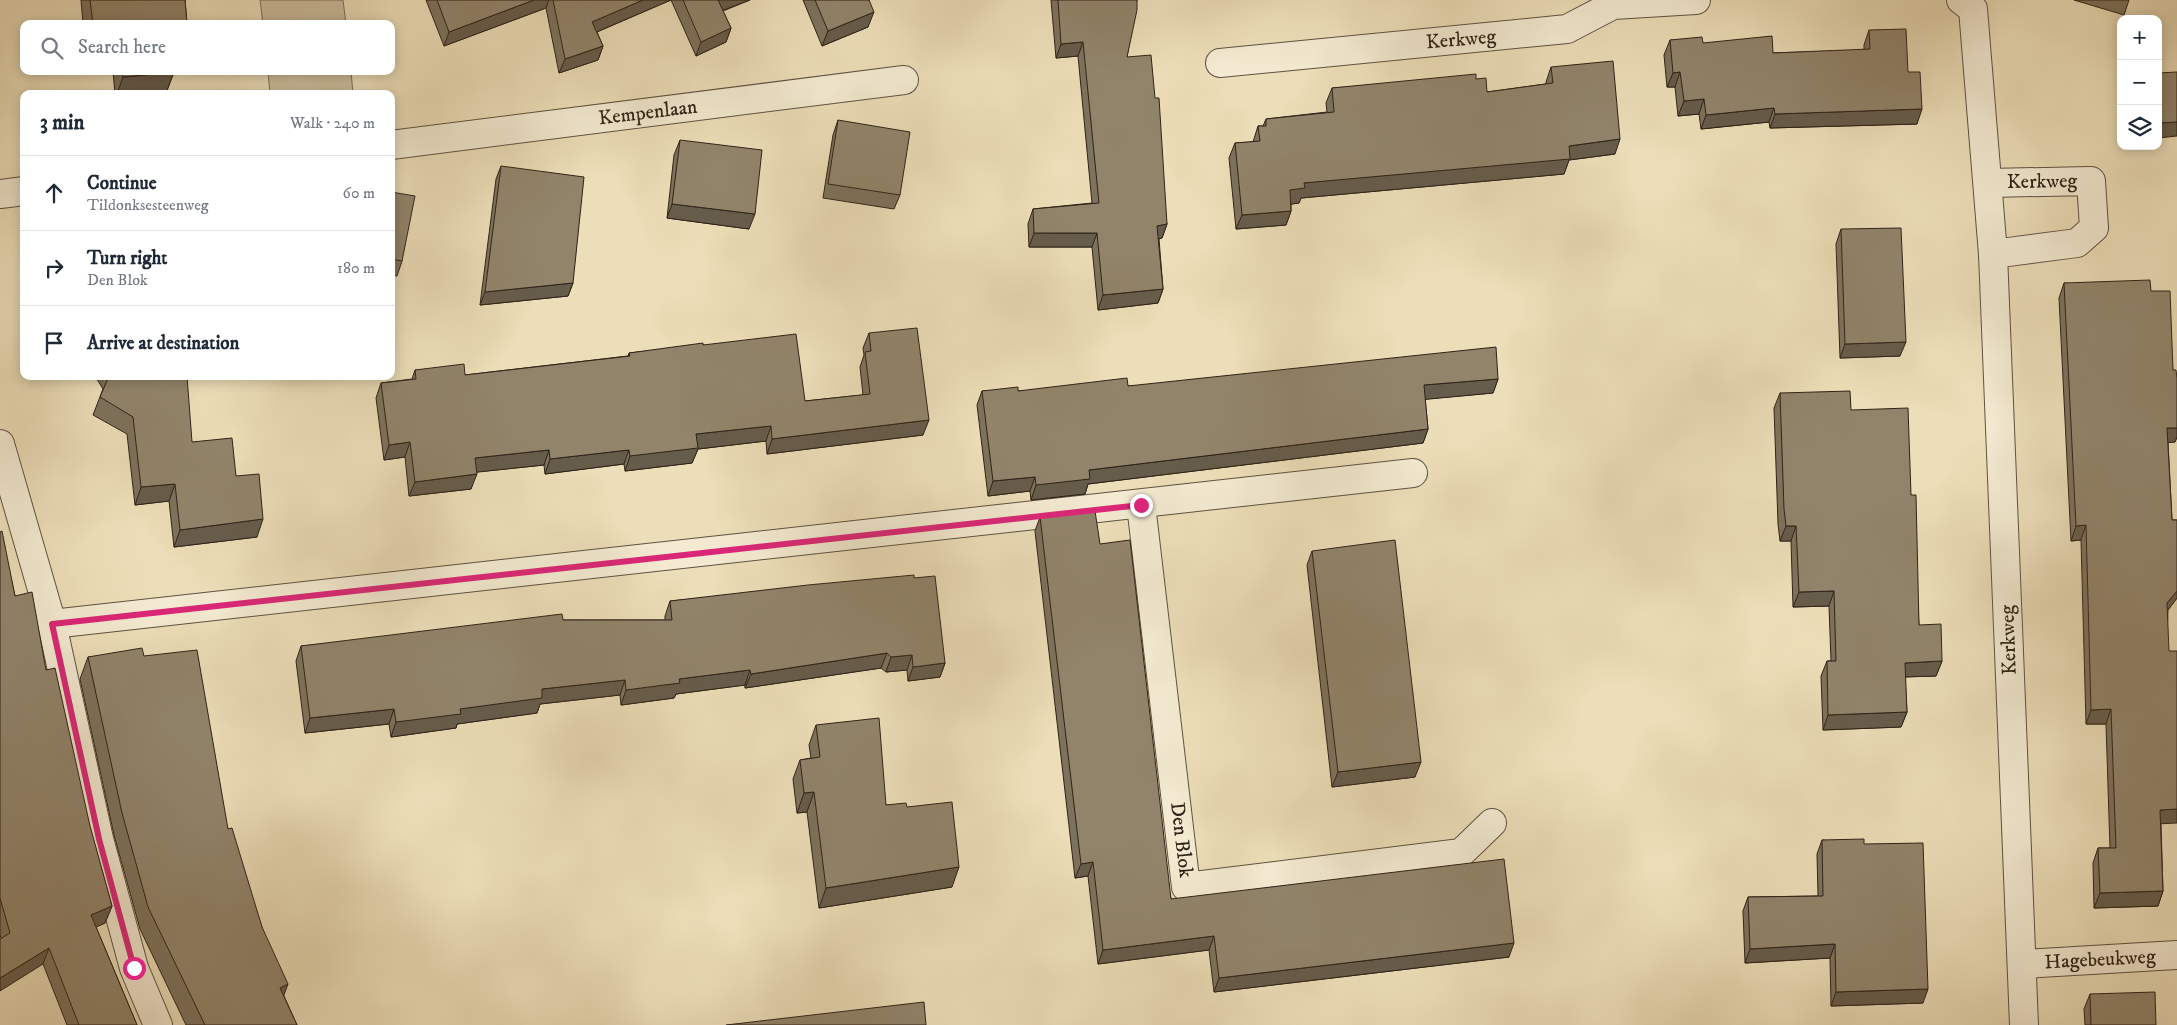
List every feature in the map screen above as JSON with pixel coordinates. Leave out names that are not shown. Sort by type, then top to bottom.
[{"type":"street","name":"Kerkweg","points":[[1220,62],[1568,29],[1613,4],[1696,0]]},
{"type":"street","name":"Kerkweg","points":[[1960,0],[1973,9],[1993,254],[2024,1025]]},
{"type":"street","name":"Kempenlaan","points":[[395,144],[904,80]]},
{"type":"street","name":"Kerkweg","points":[[1988,183],[2091,181],[2094,228],[2077,243],[1993,254]]},
{"type":"street","points":[[0,194],[20,192]]},
{"type":"street","points":[[0,444],[52,624],[99,839],[134,968],[158,1025]]},
{"type":"street","points":[[52,624],[1141,505],[1413,473]]},
{"type":"street","name":"Den Blok","points":[[1141,505],[1186,887],[1461,853],[1492,824]]},
{"type":"street","name":"Hagebeukweg","points":[[2022,964],[2177,955]]},
{"type":"shaded area","points":[[260,0],[343,0],[346,20],[262,20]]},
{"type":"shaded area","points":[[268,75],[351,75],[353,90],[270,90]]},
{"type":"building","points":[[90,0],[185,0],[187,20],[92,20]]},
{"type":"building","points":[[437,0],[534,0],[449,32]]},
{"type":"building","points":[[553,0],[643,0],[592,22],[603,46],[565,59]]},
{"type":"building","points":[[683,0],[718,0],[731,28],[701,42]]},
{"type":"building","points":[[815,0],[869,0],[874,12],[828,31]]},
{"type":"building","points":[[1058,0],[1137,0],[1137,10],[1127,57],[1151,55],[1155,98],[1159,98],[1167,224],[1157,226],[1163,289],[1103,295],[1097,233],[1034,233],[1033,209],[1099,203],[1083,42],[1061,44]]},
{"type":"building","points":[[1906,29],[1908,72],[1920,72],[1922,109],[1775,114],[1774,108],[1706,115],[1704,99],[1684,101],[1680,72],[1673,73],[1670,40],[1702,37],[1703,43],[1772,36],[1773,53],[1870,49],[1869,30]]},
{"type":"building","points":[[1613,61],[1620,139],[1569,146],[1570,159],[1304,183],[1305,188],[1290,190],[1291,211],[1242,215],[1235,143],[1260,141],[1258,126],[1266,126],[1266,119],[1334,112],[1332,88],[1476,74],[1476,79],[1486,78],[1487,92],[1553,83],[1551,67]]},
{"type":"building","points":[[2177,72],[2177,122],[2162,123],[2162,73]]},
{"type":"building","points":[[123,75],[143,75],[123,77]]},
{"type":"building","points":[[838,120],[910,132],[900,195],[828,184]]},
{"type":"building","points":[[680,140],[762,150],[755,214],[672,204]]},
{"type":"building","points":[[501,166],[584,177],[573,283],[485,292]]},
{"type":"building","points":[[395,193],[415,196],[402,261],[395,260]]},
{"type":"building","points":[[1901,228],[1906,342],[1845,344],[1841,229]]},
{"type":"building","points":[[2150,280],[2151,291],[2170,291],[2173,370],[2176,370],[2177,378],[2177,428],[2167,428],[2172,520],[2177,520],[2177,591],[2167,603],[2169,651],[2177,651],[2177,809],[2160,810],[2163,891],[2100,893],[2098,848],[2116,848],[2111,709],[2091,710],[2086,525],[2076,526],[2064,283]]},
{"type":"building","points":[[917,328],[929,420],[772,439],[771,426],[696,434],[698,448],[630,456],[629,450],[550,459],[549,450],[475,458],[477,474],[415,482],[410,442],[389,445],[381,383],[416,379],[415,370],[464,364],[465,375],[630,356],[629,353],[703,343],[703,345],[796,334],[805,401],[870,394],[865,352],[871,351],[869,333]]},
{"type":"building","points":[[1496,347],[1498,379],[1424,385],[1428,429],[1089,470],[1090,479],[1036,485],[1035,477],[993,481],[982,391],[1018,387],[1018,391],[1127,378],[1128,386]]},
{"type":"building","points":[[107,380],[187,380],[192,442],[232,438],[236,476],[259,474],[263,519],[180,530],[175,484],[141,487],[133,417],[100,397]]},
{"type":"building","points":[[1850,391],[1851,410],[1908,408],[1911,495],[1916,495],[1919,625],[1941,624],[1942,661],[1905,663],[1907,712],[1828,715],[1827,661],[1836,661],[1834,591],[1799,592],[1796,526],[1786,526],[1780,393]]},
{"type":"building","points":[[1095,511],[1100,544],[1130,540],[1171,899],[1504,859],[1514,943],[1219,978],[1214,936],[1103,950],[1093,862],[1081,864],[1040,517]]},
{"type":"building","points":[[2,531],[15,596],[32,592],[46,670],[55,668],[90,826],[112,906],[91,915],[137,1025],[79,1025],[49,948],[0,978],[0,939],[10,933],[0,898],[0,532]]},
{"type":"building","points":[[1395,540],[1421,762],[1338,772],[1312,551]]},
{"type":"building","points":[[914,575],[914,578],[935,576],[945,663],[913,667],[912,655],[891,657],[887,653],[751,674],[750,670],[679,679],[680,683],[626,690],[625,680],[542,689],[542,698],[460,709],[461,714],[396,722],[394,709],[310,718],[301,646],[562,614],[563,620],[672,620],[670,601]]},
{"type":"building","points":[[142,648],[144,656],[197,650],[228,829],[232,828],[262,927],[288,984],[280,988],[297,1025],[205,1025],[148,907],[122,813],[88,657]]},
{"type":"building","points":[[879,718],[886,805],[906,803],[907,807],[952,802],[959,867],[826,888],[814,792],[804,793],[800,760],[820,757],[816,725]]},
{"type":"building","points":[[1864,839],[1864,844],[1923,843],[1928,989],[1836,992],[1835,944],[1750,949],[1748,897],[1823,896],[1822,840]]},
{"type":"building","points":[[2155,992],[2156,1025],[2091,1025],[2090,994]]},
{"type":"building","points":[[924,1002],[926,1025],[726,1025]]},
{"type":"route","points":[[134,968],[99,839],[52,624],[1141,505]]}]
